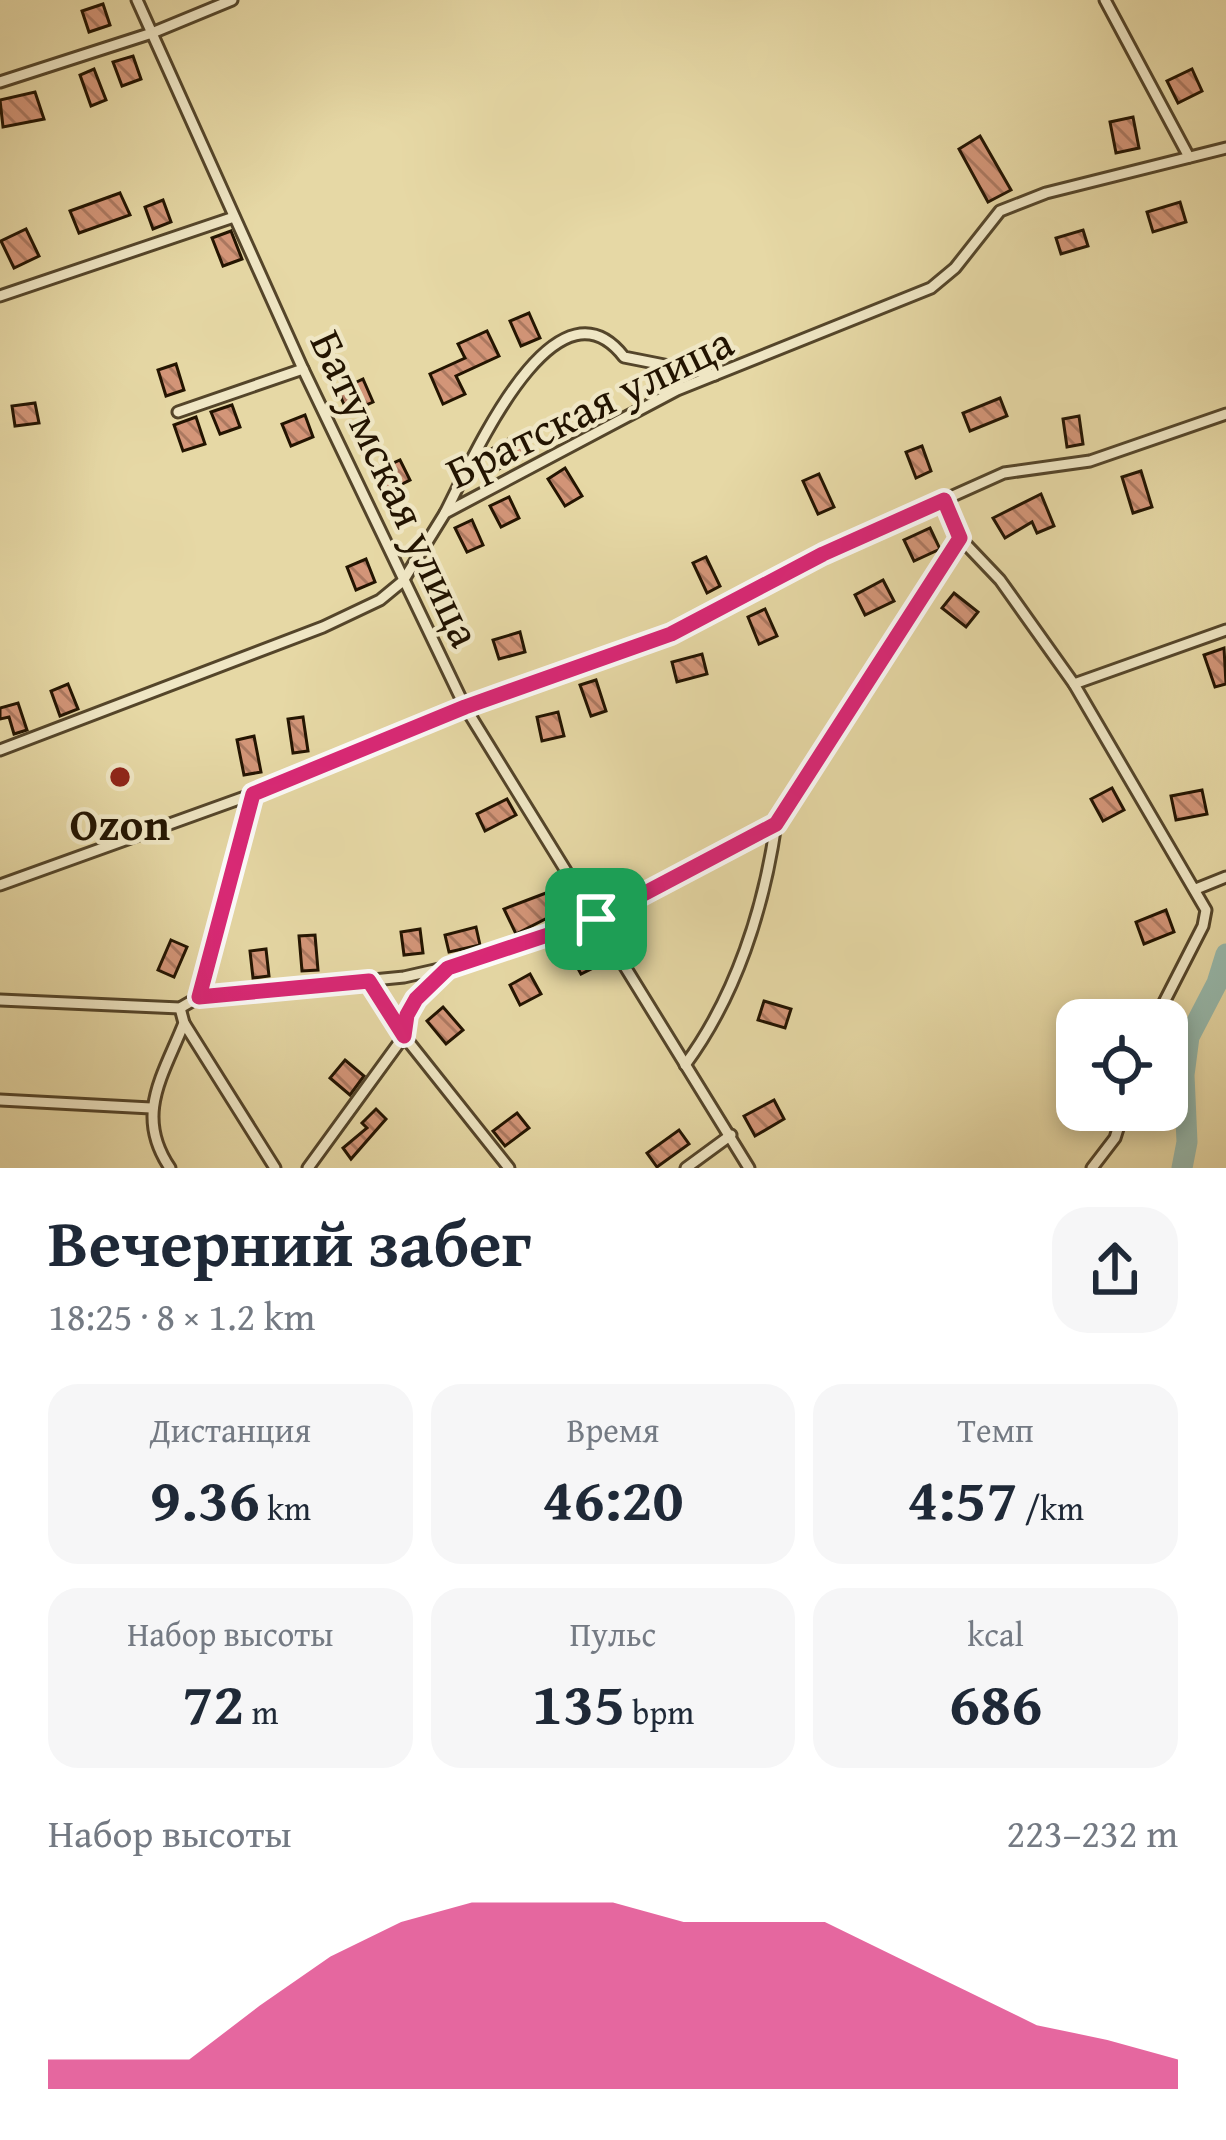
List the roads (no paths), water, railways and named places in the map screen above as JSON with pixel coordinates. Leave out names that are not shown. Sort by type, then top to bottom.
[{"type":"street","name":"Батумская улица","points":[[136,0],[303,369],[465,707],[749,1168]]},
{"type":"street","points":[[0,82],[152,33],[232,0]]},
{"type":"street","points":[[1105,0],[1189,157]]},
{"type":"street","name":"Братская улица","points":[[0,750],[322,627],[380,600],[403,581],[445,513],[676,390],[931,288],[955,268],[1000,211],[1046,193],[1226,148]]},
{"type":"street","points":[[0,296],[234,218]]},
{"type":"street","points":[[445,513],[526,368],[562,339],[595,333],[610,339],[624,357],[716,375]]},
{"type":"street","points":[[178,412],[303,369]]},
{"type":"street","points":[[0,885],[253,794],[465,707],[671,634],[823,554],[1004,472],[1090,461],[1226,414]]},
{"type":"street","points":[[944,500],[960,538],[1000,580],[1074,684],[1206,910],[1203,926],[1166,999]]},
{"type":"street","points":[[685,1065],[713,1027],[730,993],[770,863],[776,824],[960,538]]},
{"type":"street","points":[[1074,684],[1226,630]]},
{"type":"street","points":[[199,997],[253,794]]},
{"type":"street","points":[[0,1000],[180,1008],[199,997],[369,981],[448,968],[596,919],[776,824]]},
{"type":"street","points":[[1196,889],[1226,877]]},
{"type":"street","points":[[308,1168],[404,1036],[407,1015],[416,999],[448,968]]},
{"type":"street","points":[[369,981],[404,1036],[508,1168]]},
{"type":"street","points":[[180,1008],[184,1023],[275,1168]]},
{"type":"street","points":[[170,1168],[153,1138],[151,1108],[184,1023]]},
{"type":"street","points":[[0,1100],[151,1108]]},
{"type":"street","points":[[1092,1168],[1116,1131]]},
{"type":"street","points":[[686,1168],[730,1135]]},
{"type":"waterway","points":[[1182,1168],[1187,1142],[1184,1075],[1189,1037],[1226,954]]},
{"type":"place","name":"Ozon","points":[[120,777]]}]
